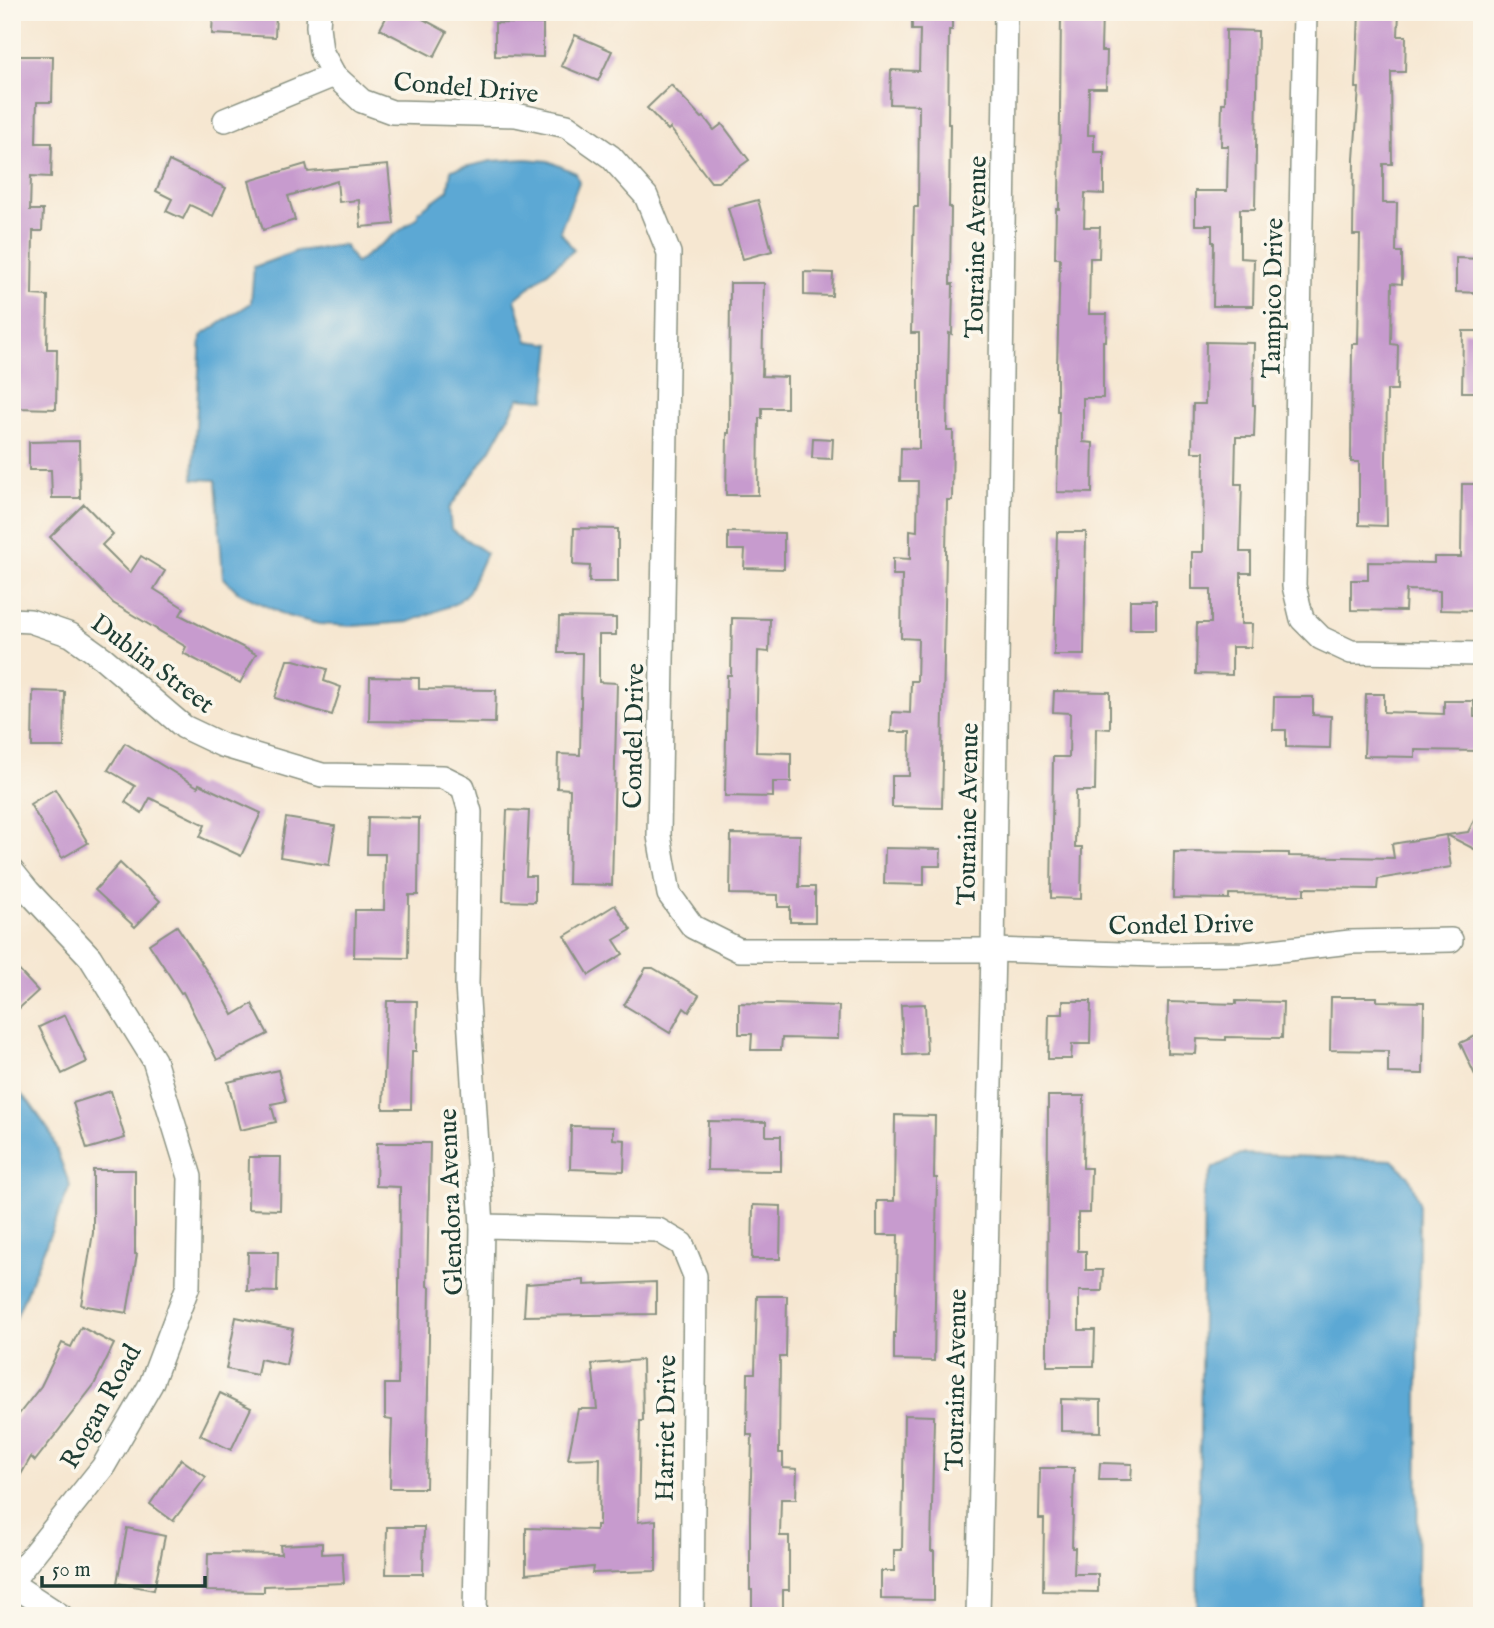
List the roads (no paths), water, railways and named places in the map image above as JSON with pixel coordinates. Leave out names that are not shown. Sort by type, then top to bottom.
[{"type":"street","name":"Condel Drive","points":[[319,12],[321,51],[334,75],[362,101],[392,112],[516,115],[567,126],[611,157],[646,196],[669,253],[659,836],[669,894],[693,927],[739,950],[1245,954],[1350,942],[1451,940]]},
{"type":"street","name":"Touraine Avenue","points":[[978,1616],[993,950],[1006,12]]},
{"type":"street","name":"Tampico Drive","points":[[1305,12],[1294,586],[1302,619],[1321,638],[1351,652],[1482,654]]},
{"type":"street","points":[[225,120],[334,75]]},
{"type":"street","name":"Dublin Street","points":[[12,620],[30,621],[71,635],[103,658],[184,727],[222,745],[321,775],[443,777],[463,788]]},
{"type":"street","name":"Glendora Avenue","points":[[463,788],[470,812],[467,984],[482,1226],[475,1616]]},
{"type":"street","name":"Rogan Road","points":[[12,871],[90,957],[154,1059],[190,1177],[188,1286],[151,1384],[103,1467],[12,1582]]},
{"type":"street","name":"Harriet Drive","points":[[482,1226],[658,1230],[682,1244],[695,1276],[692,1616]]},
{"type":"street","points":[[12,1582],[61,1616]]},
{"type":"water","points":[[491,161],[548,161],[576,173],[579,182],[560,231],[574,250],[515,299],[528,341],[551,344],[545,400],[519,398],[491,449],[449,509],[451,529],[486,553],[469,591],[457,603],[409,622],[353,626],[319,624],[287,616],[239,593],[223,577],[216,480],[193,479],[201,336],[251,303],[254,267],[297,251],[344,245],[356,263],[418,217],[418,212],[448,190],[451,170]]},
{"type":"water","points":[[12,1086],[29,1102],[50,1132],[70,1186],[12,1327]]},
{"type":"water","points":[[1241,1154],[1392,1160],[1409,1176],[1419,1202],[1417,1616],[1197,1616],[1204,1192],[1213,1168]]}]
